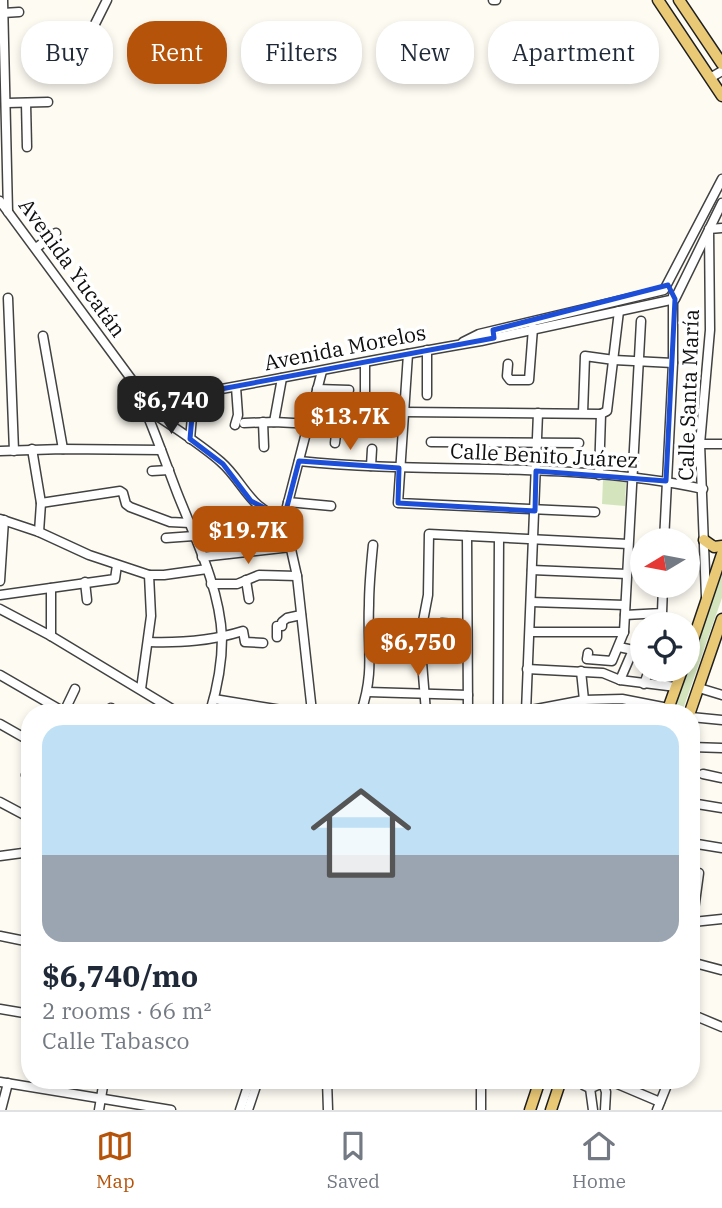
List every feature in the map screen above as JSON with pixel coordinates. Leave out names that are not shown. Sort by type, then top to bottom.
[{"type":"main road","points":[[658,0],[722,96]]},
{"type":"main road","points":[[679,0],[722,64]]},
{"type":"main road","points":[[704,540],[711,546],[722,546]]},
{"type":"main road","points":[[700,621],[722,554]]},
{"type":"main road","points":[[694,704],[722,618]]},
{"type":"main road","points":[[669,704],[678,682]]},
{"type":"main road","points":[[530,1110],[537,1089]]},
{"type":"main road","points":[[551,1110],[558,1089]]},
{"type":"street","points":[[3,0],[8,212]]},
{"type":"street","points":[[96,21],[107,0]]},
{"type":"street","points":[[2,13],[19,12]]},
{"type":"street","points":[[710,78],[722,71]]},
{"type":"street","points":[[7,103],[48,102]]},
{"type":"street","points":[[26,103],[27,147]]},
{"type":"street","points":[[675,299],[668,285],[722,179]]},
{"type":"street","name":"Avenida Yucatán","points":[[0,201],[132,380],[145,407],[190,523],[218,606],[222,638],[213,704]]},
{"type":"street","points":[[664,528],[675,299],[722,203]]},
{"type":"street","points":[[709,229],[722,229]]},
{"type":"street","name":"Calle Santa María","points":[[706,605],[700,444],[710,330],[709,229]]},
{"type":"street","points":[[36,248],[56,233]]},
{"type":"street","points":[[690,244],[706,244],[710,250]]},
{"type":"street","name":"Avenida Morelos","points":[[494,334],[664,290],[668,285]]},
{"type":"street","points":[[8,298],[14,451]]},
{"type":"street","name":"Avenida Morelos","points":[[190,439],[194,394],[365,363],[463,342],[470,337],[533,328],[675,299]]},
{"type":"street","points":[[405,412],[601,414],[607,411],[619,310]]},
{"type":"street","points":[[588,653],[587,659],[612,661],[624,632],[640,321]]},
{"type":"street","points":[[508,364],[507,376],[510,380],[528,380],[533,328]]},
{"type":"street","points":[[43,335],[63,449]]},
{"type":"street","points":[[427,350],[427,395]]},
{"type":"street","points":[[408,354],[398,503],[595,512]]},
{"type":"street","points":[[583,413],[585,356],[673,363]]},
{"type":"street","points":[[365,363],[365,397]]},
{"type":"street","points":[[311,704],[296,576],[284,518],[322,371]]},
{"type":"street","points":[[274,422],[282,378]]},
{"type":"street","points":[[236,387],[239,424],[274,422],[371,427]]},
{"type":"street","points":[[317,389],[349,390]]},
{"type":"street","points":[[145,407],[223,464],[251,501],[274,516],[284,518]]},
{"type":"street","points":[[526,704],[538,413]]},
{"type":"street","points":[[599,475],[601,414]]},
{"type":"street","points":[[263,422],[264,447]]},
{"type":"street","points":[[335,443],[337,425]]},
{"type":"street","points":[[431,442],[579,443]]},
{"type":"street","points":[[700,444],[722,444]]},
{"type":"street","points":[[32,449],[41,503],[39,532]]},
{"type":"street","points":[[371,466],[372,449]]},
{"type":"street","points":[[0,451],[161,450]]},
{"type":"street","name":"Calle Benito Juárez","points":[[299,461],[399,468],[536,471],[632,477],[703,489]]},
{"type":"street","points":[[152,471],[169,470]]},
{"type":"street","points":[[41,503],[120,491],[130,507],[170,522],[190,523]]},
{"type":"street","points":[[288,502],[331,506]]},
{"type":"street","points":[[0,581],[2,520],[39,532],[89,555],[149,575],[206,569]]},
{"type":"street","points":[[426,704],[420,637],[428,595],[428,536],[432,533],[628,544]]},
{"type":"street","points":[[166,538],[194,536]]},
{"type":"street","points":[[467,536],[468,704]]},
{"type":"street","points":[[498,704],[499,538]]},
{"type":"street","points":[[364,704],[371,667],[369,607],[373,545]]},
{"type":"street","points":[[202,556],[290,547]]},
{"type":"street","points":[[0,595],[115,579],[117,565]]},
{"type":"street","points":[[533,570],[627,574]]},
{"type":"street","points":[[141,690],[152,617],[149,575]]},
{"type":"street","points":[[211,584],[237,584],[259,575],[296,576]]},
{"type":"street","points":[[246,580],[249,599]]},
{"type":"street","points":[[85,582],[87,600]]},
{"type":"street","points":[[51,588],[51,636]]},
{"type":"street","points":[[625,615],[662,613],[663,598]]},
{"type":"street","points":[[531,603],[625,605]]},
{"type":"street","points":[[0,609],[51,636],[164,704]]},
{"type":"street","points":[[277,637],[277,626],[282,626],[282,621],[301,615]]},
{"type":"street","points":[[442,623],[467,625]]},
{"type":"street","points":[[149,642],[191,643],[243,631],[245,642],[263,643]]},
{"type":"street","points":[[530,632],[624,632]]},
{"type":"street","points":[[619,647],[633,650],[620,680]]},
{"type":"street","points":[[410,649],[436,650]]},
{"type":"street","points":[[527,670],[603,673],[620,680],[676,687]]},
{"type":"street","points":[[581,671],[584,700]]},
{"type":"street","points":[[0,676],[50,704]]},
{"type":"street","points":[[699,688],[722,695]]},
{"type":"street","points":[[68,704],[75,689]]},
{"type":"street","points":[[368,692],[468,695]]},
{"type":"street","points":[[214,699],[245,704]]},
{"type":"street","points":[[565,704],[584,700],[622,699],[642,704]]},
{"type":"street","points":[[700,716],[722,720]]},
{"type":"street","points":[[0,724],[21,736]]},
{"type":"street","points":[[700,747],[722,748]]},
{"type":"street","points":[[702,774],[722,778]]},
{"type":"street","points":[[0,802],[21,813]]},
{"type":"street","points":[[700,804],[722,808]]},
{"type":"street","points":[[700,844],[722,848]]},
{"type":"street","points":[[0,856],[21,853]]},
{"type":"street","points":[[700,921],[722,919]]},
{"type":"street","points":[[0,936],[21,940]]},
{"type":"street","points":[[700,964],[721,970]]},
{"type":"street","points":[[0,1009],[21,1012]]},
{"type":"street","points":[[700,1018],[722,1027]]},
{"type":"street","points":[[705,1020],[722,1018]]},
{"type":"street","points":[[2,1110],[4,1082]]},
{"type":"street","points":[[46,1089],[171,1110]]},
{"type":"street","points":[[99,1110],[102,1089]]},
{"type":"street","points":[[240,1110],[247,1089]]},
{"type":"street","points":[[248,1110],[255,1089]]},
{"type":"street","points":[[327,1089],[328,1110]]},
{"type":"street","points":[[481,1089],[481,1110]]},
{"type":"street","points":[[590,1089],[593,1110]]},
{"type":"street","points":[[605,1089],[605,1110]]},
{"type":"street","points":[[625,1089],[658,1106],[665,1089]]},
{"type":"highlighted area","points":[[668,285],[675,299],[666,481],[536,471],[535,511],[398,503],[399,468],[299,461],[284,518],[251,501],[223,464],[190,439],[194,394],[481,341],[494,338],[493,330]]},
{"type":"green space","points":[[603,480],[626,482],[625,506],[602,504]]},
{"type":"green space","points":[[722,569],[722,598],[700,661],[700,632]]},
{"type":"green space","points":[[682,682],[693,682],[685,704],[675,704]]}]
